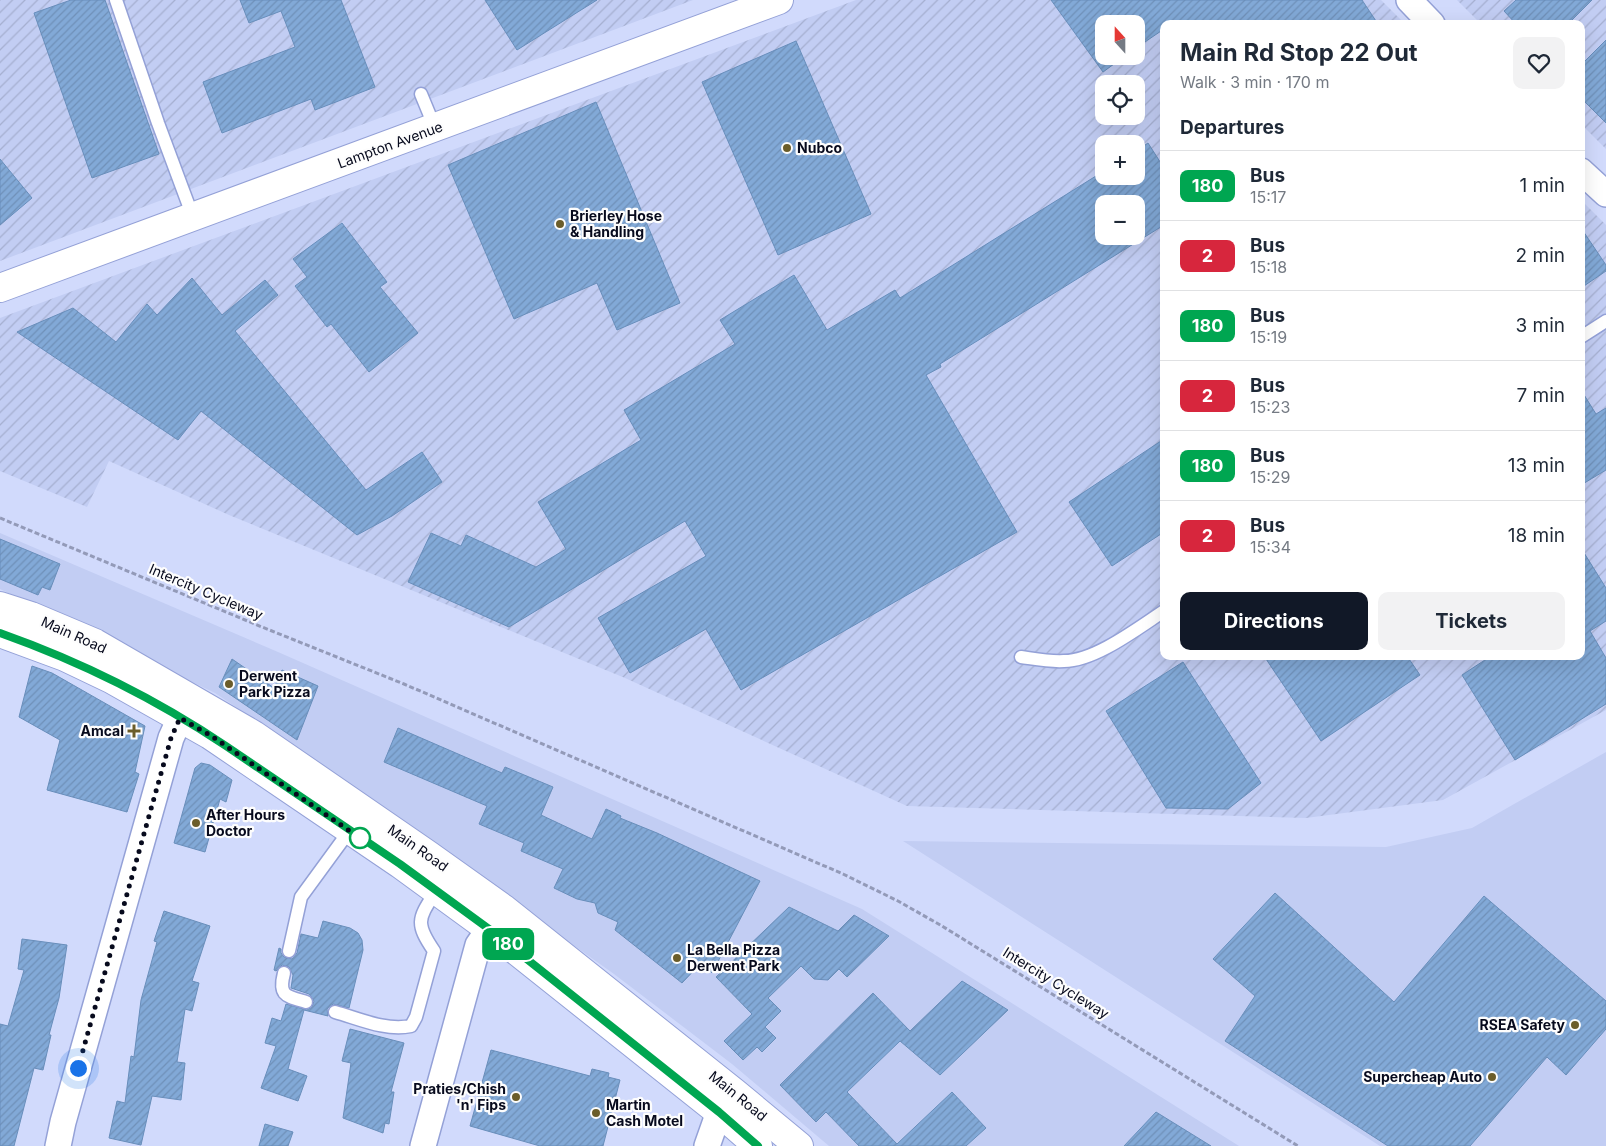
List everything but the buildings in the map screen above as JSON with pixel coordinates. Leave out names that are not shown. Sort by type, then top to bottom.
[{"type":"main road","name":"Lampton Avenue","points":[[0,288],[779,0]]},
{"type":"main road","name":"Main Road","points":[[0,606],[31,616],[95,643],[188,709],[218,740],[436,891],[496,919]]},
{"type":"main road","name":"Main Road","points":[[0,633],[64,657],[111,679],[254,735],[286,757],[496,919],[727,1102],[799,1146]]},
{"type":"main road","name":"Main Road","points":[[727,1102],[758,1146]]},
{"type":"street","points":[[1409,0],[1428,20]]},
{"type":"street","points":[[1585,174],[1606,194]]},
{"type":"street","points":[[58,1146],[63,1122],[171,738],[188,709]]},
{"type":"street","points":[[423,1146],[478,945],[496,919]]},
{"type":"street","points":[[707,1146],[727,1102]]},
{"type":"lane","points":[[116,0],[158,123],[193,217]]},
{"type":"lane","points":[[421,94],[435,128]]},
{"type":"lane","points":[[1585,334],[1606,321]]},
{"type":"lane","points":[[1021,657],[1065,662],[1092,655],[1160,614]]},
{"type":"lane","points":[[289,951],[301,897],[350,830]]},
{"type":"lane","points":[[335,1012],[397,1029],[411,1026],[416,1017],[434,951],[422,929],[420,917],[436,891]]},
{"type":"lane","points":[[284,973],[281,984],[283,993],[286,996],[306,1002]]},
{"type":"path","name":"Intercity Cycleway","points":[[0,518],[404,684],[843,874],[898,901],[942,926],[1298,1146]]},
{"type":"shaded area","points":[[0,0],[693,0],[0,261]]},
{"type":"shaded area","points":[[856,0],[1381,0],[1401,20],[1160,20],[1160,660],[1585,660],[1585,204],[1606,225],[1606,710],[1443,800],[1306,818],[907,806],[625,678],[229,515],[109,461],[87,507],[0,471],[0,318]]},
{"type":"shaded area","points":[[1457,0],[1606,0],[1606,149],[1585,128],[1585,20],[1477,20]]},
{"type":"shaded area","points":[[0,533],[278,652],[862,909],[1239,1146],[829,1146],[732,1064],[614,974],[279,736],[215,693],[0,589]]},
{"type":"shaded area","points":[[1606,752],[1606,1146],[1380,1146],[903,841],[1386,847],[1472,828]]},
{"type":"bus line","name":"180","points":[[0,633],[64,657],[111,679],[210,735],[400,864],[489,929],[719,1112],[758,1146]]},
{"type":"place","name":"Nubco","points":[[787,148]]},
{"type":"place","name":"Brierley Hose & Handling","points":[[560,224]]},
{"type":"place","name":"Derwent Park Pizza","points":[[229,684]]},
{"type":"place","name":"Amcal","points":[[134,731]]},
{"type":"place","name":"After Hours Doctor","points":[[196,823]]},
{"type":"place","name":"La Bella Pizza Derwent Park","points":[[677,958]]},
{"type":"place","name":"RSEA Safety","points":[[1575,1025]]},
{"type":"place","name":"Supercheap Auto","points":[[1492,1077]]},
{"type":"place","name":"Praties/Chish 'n' Fips","points":[[516,1097]]},
{"type":"place","name":"Martin Cash Motel","points":[[596,1113]]},
{"type":"route","points":[[78,1068],[171,738],[180,718],[210,735],[360,838]]}]
